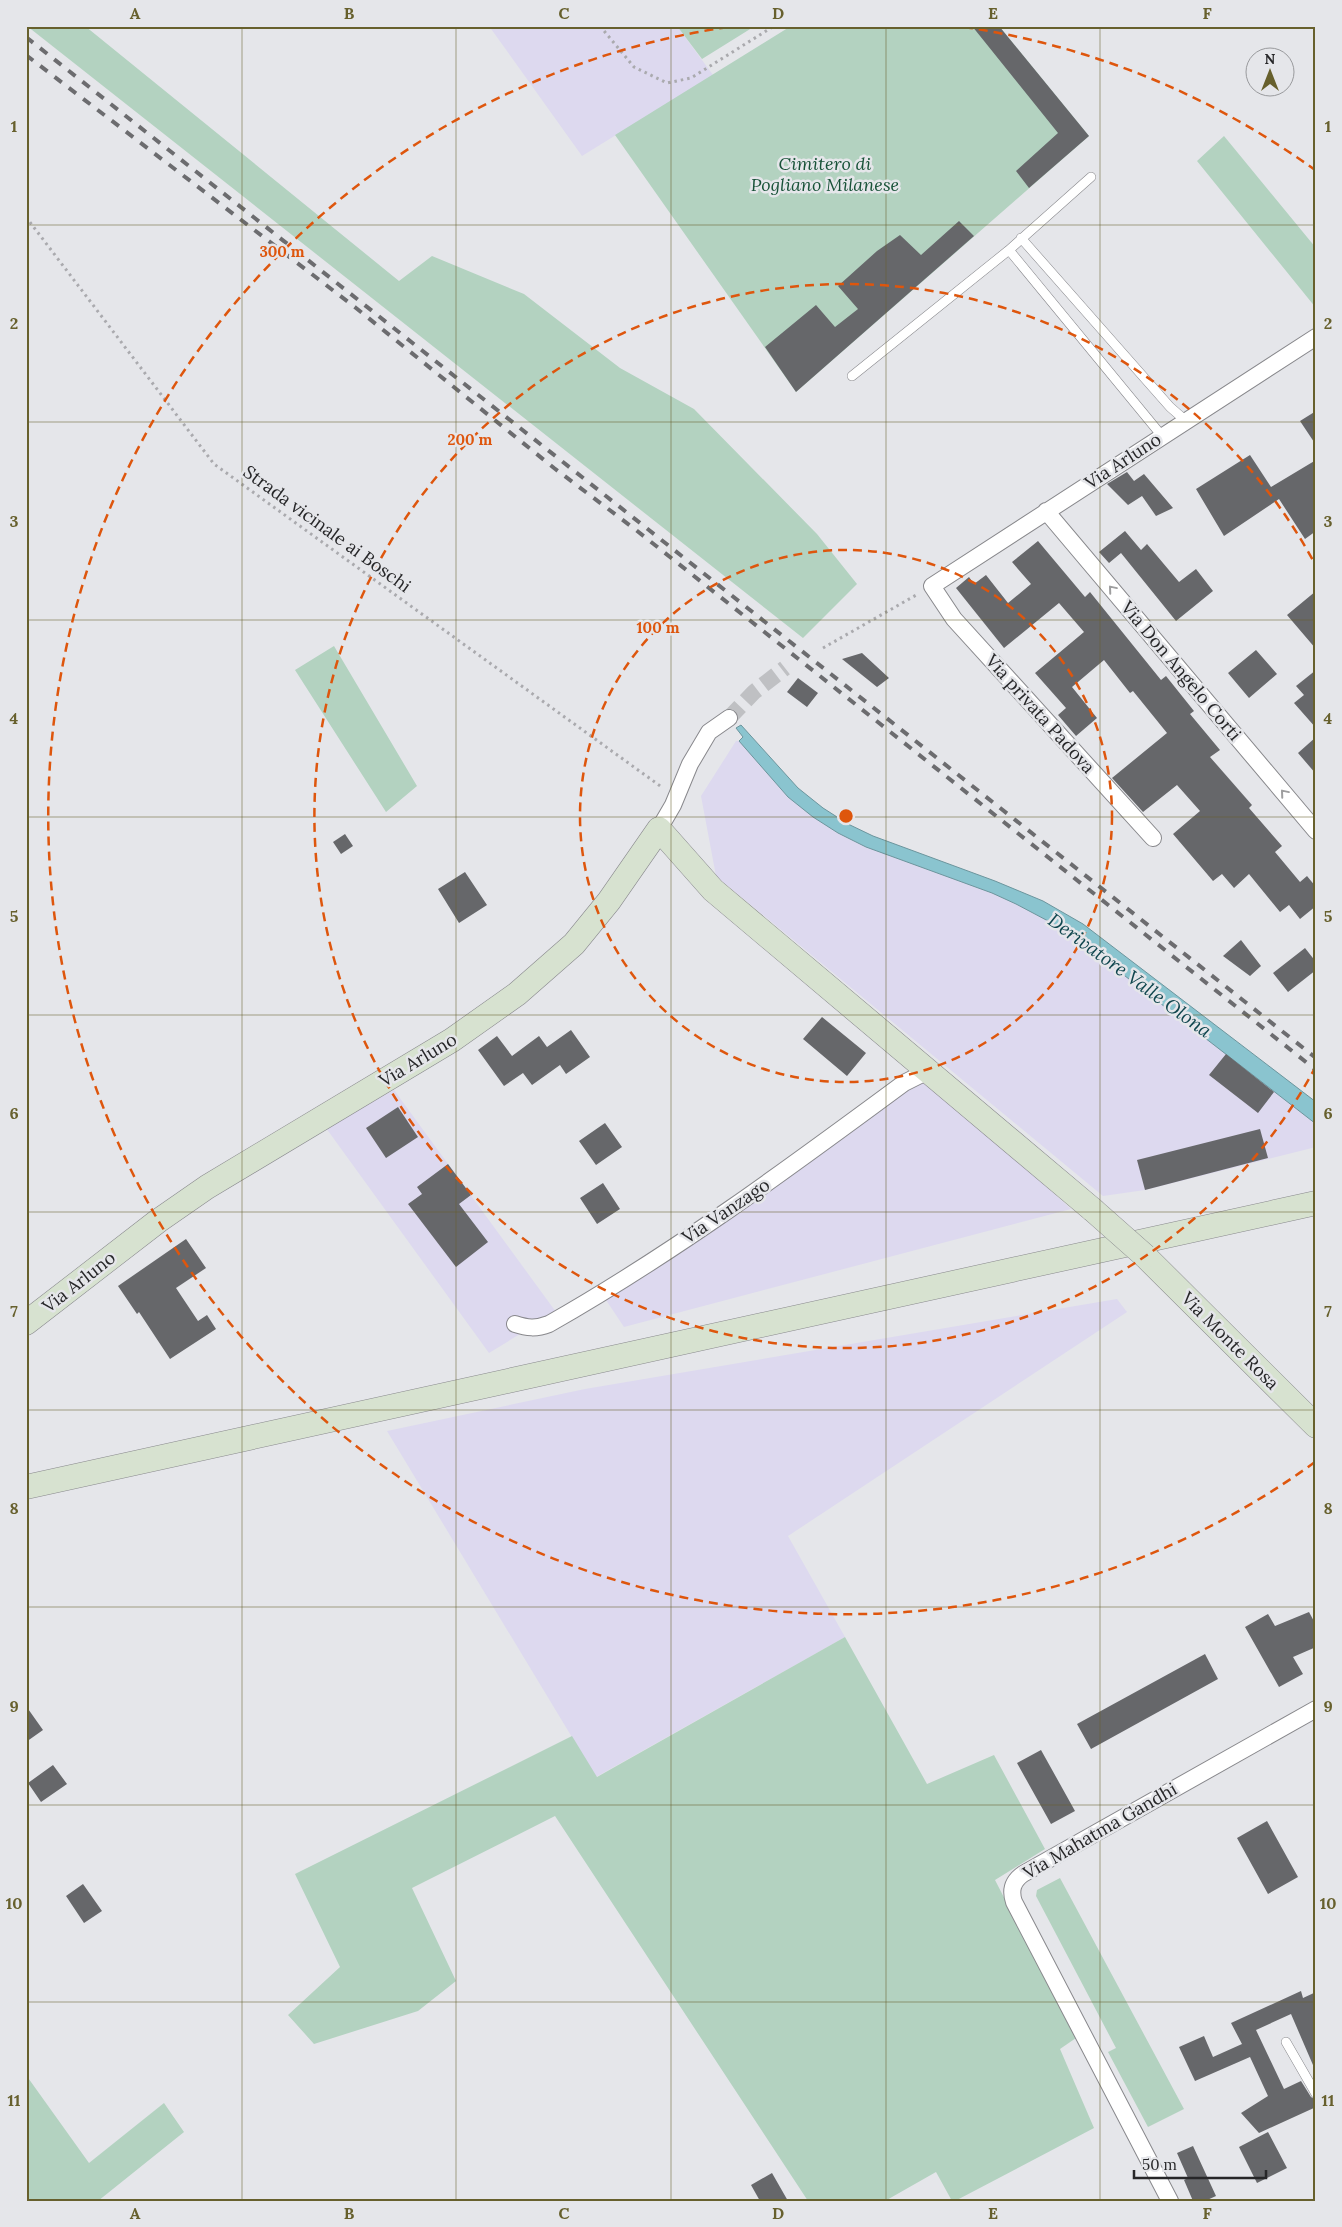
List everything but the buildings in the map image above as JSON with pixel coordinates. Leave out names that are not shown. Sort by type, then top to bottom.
[{"type":"street","name":"Via Arluno","points":[[932,586],[1316,337]]},
{"type":"street","name":"Via Don Angelo Corti","points":[[1046,511],[1316,831]]},
{"type":"street","name":"Via privata Padova","points":[[932,586],[954,619],[1153,838]]},
{"type":"street","name":"Via Arluno","points":[[26,1323],[158,1221],[207,1187],[452,1040],[517,994],[574,944],[609,901],[677,798],[690,764],[710,732],[729,718]]},
{"type":"street","points":[[658,829],[713,890],[928,1071]]},
{"type":"street","name":"Via Monte Rosa","points":[[928,1071],[1145,1256],[1314,1423]]},
{"type":"street","name":"Via Vanzago","points":[[515,1324],[526,1328],[540,1328],[603,1294],[764,1187],[904,1082],[928,1071]]},
{"type":"street","points":[[33,1484],[1316,1203]]},
{"type":"street","name":"Via Mahatma Gandhi","points":[[1170,2201],[1014,1902],[1012,1889],[1018,1878],[1023,1874],[1316,1708]]},
{"type":"lane","points":[[852,376],[1009,250],[1091,177]]},
{"type":"lane","points":[[1021,238],[1170,407],[1186,421]]},
{"type":"lane","points":[[1009,250],[1162,436]]},
{"type":"lane","points":[[1286,2042],[1316,2094]]},
{"type":"path","points":[[600,26],[634,68],[667,83],[691,78],[774,26]]},
{"type":"path","name":"Strada vicinale ai Boschi","points":[[26,216],[214,464],[677,798]]},
{"type":"shaded area","points":[[489,26],[677,26],[713,75],[582,156]]},
{"type":"shaded area","points":[[736,741],[739,741],[788,797],[813,817],[838,833],[866,847],[992,893],[1067,931],[1316,1124],[1316,1147],[1145,1190],[1103,1196],[716,876],[701,796]]},
{"type":"shaded area","points":[[926,1079],[1071,1209],[624,1327],[606,1300],[768,1192],[908,1089]]},
{"type":"shaded area","points":[[394,1090],[556,1312],[489,1353],[326,1128]]},
{"type":"shaded area","points":[[1117,1299],[1127,1312],[788,1536],[845,1637],[596,1777],[387,1431],[585,1389]]},
{"type":"green space","points":[[27,26],[85,26],[399,281],[432,256],[524,294],[620,368],[694,409],[817,534],[857,584],[803,638]]},
{"type":"green space","points":[[677,26],[755,26],[702,59]]},
{"type":"green space","name":"Cimitero di Pogliano Milanese","points":[[791,26],[999,26],[1089,136],[796,392],[615,135]]},
{"type":"green space","points":[[1224,136],[1316,248],[1316,308],[1197,161]]},
{"type":"green space","points":[[334,646],[417,786],[386,812],[295,670]]},
{"type":"green space","points":[[845,1637],[927,1784],[994,1755],[1045,1849],[995,1880],[1076,2038],[1060,2049],[1094,2128],[955,2201],[952,2201],[936,2172],[885,2201],[808,2201],[555,1816],[412,1888],[456,1981],[418,2011],[314,2044],[288,2015],[340,1967],[295,1874],[572,1736],[597,1777]]},
{"type":"green space","points":[[1060,1878],[1184,2109],[1148,2127],[1108,2052],[1116,2048],[1036,1896],[1037,1890]]},
{"type":"green space","points":[[26,2075],[89,2163],[164,2103],[184,2132],[98,2201],[26,2201]]},
{"type":"water","name":"Derivatore Valle Olona","points":[[741,725],[798,788],[823,808],[848,824],[873,836],[995,881],[1043,901],[1083,924],[1316,1102],[1316,1124],[1067,931],[992,893],[866,847],[838,833],[813,817],[788,797],[739,741],[743,737],[736,728]]},
{"type":"tunnel","points":[[729,718],[754,692],[785,668]]},
{"type":"railway","points":[[26,37],[1316,1058]]},
{"type":"railway","points":[[26,55],[356,308],[554,468],[636,530],[1316,1070]]}]
